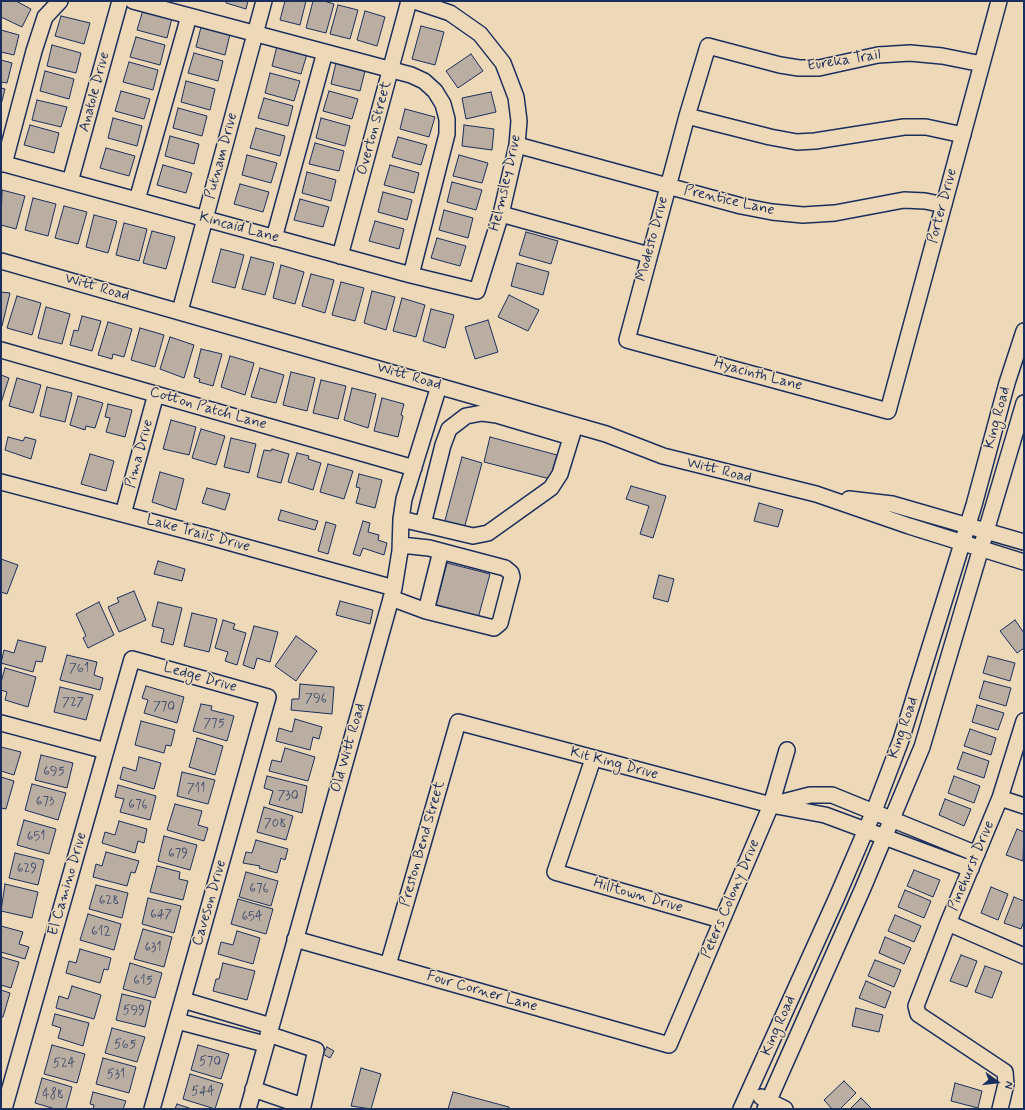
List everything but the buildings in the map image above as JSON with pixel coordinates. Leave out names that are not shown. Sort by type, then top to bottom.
[{"type":"street","points":[[3,164],[34,51],[45,17],[60,1]]},
{"type":"street","name":"Anatole Drive","points":[[70,182],[120,1]]},
{"type":"street","points":[[133,1],[391,69],[424,80],[435,91],[447,119],[444,150],[411,275]]},
{"type":"street","name":"Putnam Drive","points":[[180,311],[264,1]]},
{"type":"street","name":"Overton Street","points":[[340,256],[409,1]]},
{"type":"street","name":"Helmsley Drive","points":[[414,1],[439,8],[471,26],[496,52],[508,74],[518,109],[517,146],[501,214],[477,291]]},
{"type":"street","name":"Porter Drive","points":[[888,411],[999,1]]},
{"type":"street","points":[[137,200],[189,16]]},
{"type":"street","name":"Eureka Trail","points":[[708,46],[780,65],[799,68],[819,68],[878,55],[910,53],[942,56],[982,64]]},
{"type":"street","name":"Modesto Drive","points":[[628,340],[667,186],[708,46]]},
{"type":"street","points":[[274,238],[325,52]]},
{"type":"street","points":[[687,116],[770,137],[797,142],[815,141],[904,127],[926,127],[963,135]]},
{"type":"street","name":"Prentice Lane","points":[[517,146],[757,210],[788,214],[835,213],[904,200],[925,201],[944,205]]},
{"type":"street","name":"Kincaid Lane","points":[[3,164],[340,256],[477,291]]},
{"type":"street","points":[[501,214],[649,255]]},
{"type":"street","name":"Witt Road","points":[[1,261],[439,386],[573,431],[606,434],[663,456],[816,494],[982,550],[1024,562]]},
{"type":"street","name":"King Road","points":[[741,1109],[838,897],[874,811],[901,740],[962,543],[1007,383],[1024,331]]},
{"type":"street","name":"Hyacinth Lane","points":[[628,340],[888,411]]},
{"type":"street","name":"Cotton Patch Lane","points":[[1,350],[414,468]]},
{"type":"street","name":"Old Witt Road","points":[[248,1109],[392,593],[401,545],[401,519],[404,499],[439,386]]},
{"type":"street","name":"Pima Drive","points":[[123,514],[156,394]]},
{"type":"street","name":"King Road","points":[[767,1105],[885,837],[922,747],[982,550],[1024,403]]},
{"type":"street","points":[[401,519],[473,536],[488,533],[552,488],[560,474],[573,431],[497,415],[482,413],[466,416],[449,429],[447,434],[423,524]]},
{"type":"street","name":"Lake Trails Drive","points":[[1,482],[123,514],[392,593],[426,612],[494,628],[500,622],[512,577],[511,573],[505,568],[441,551]]},
{"type":"street","name":"Witt Road","points":[[816,494],[892,504],[1024,542]]},
{"type":"street","points":[[401,545],[441,551],[426,612]]},
{"type":"street","name":"Ledge Drive","points":[[132,659],[268,697]]},
{"type":"street","name":"El Camino Drive","points":[[4,1109],[132,659]]},
{"type":"street","name":"Caveson Drive","points":[[152,1109],[268,697]]},
{"type":"street","name":"Pinehurst Drive","points":[[1000,1109],[1006,1084],[1006,1076],[1002,1069],[918,1014],[916,1003],[1000,798],[1024,721]]},
{"type":"street","name":"Kit King Drive","points":[[458,722],[771,805],[825,815],[971,869]]},
{"type":"street","name":"Preston Bend Street","points":[[388,965],[458,722]]},
{"type":"street","points":[[1,723],[106,751]]},
{"type":"street","name":"Peters Colony Drive","points":[[668,1045],[771,805],[787,750]]},
{"type":"street","name":"Hilltown Drive","points":[[593,759],[555,872],[721,920]]},
{"type":"street","name":"Kit King Drive","points":[[771,805],[810,795],[832,795],[977,854]]},
{"type":"street","points":[[1000,798],[1024,806]]},
{"type":"street","points":[[948,923],[1024,956]]},
{"type":"street","name":"Four Corner Lane","points":[[295,939],[668,1045]]},
{"type":"street","points":[[183,1000],[268,1035],[316,1050],[309,1108],[253,1089]]},
{"type":"street","points":[[177,1021],[268,1035]]},
{"type":"street","points":[[749,1091],[767,1105],[785,1109]]}]
